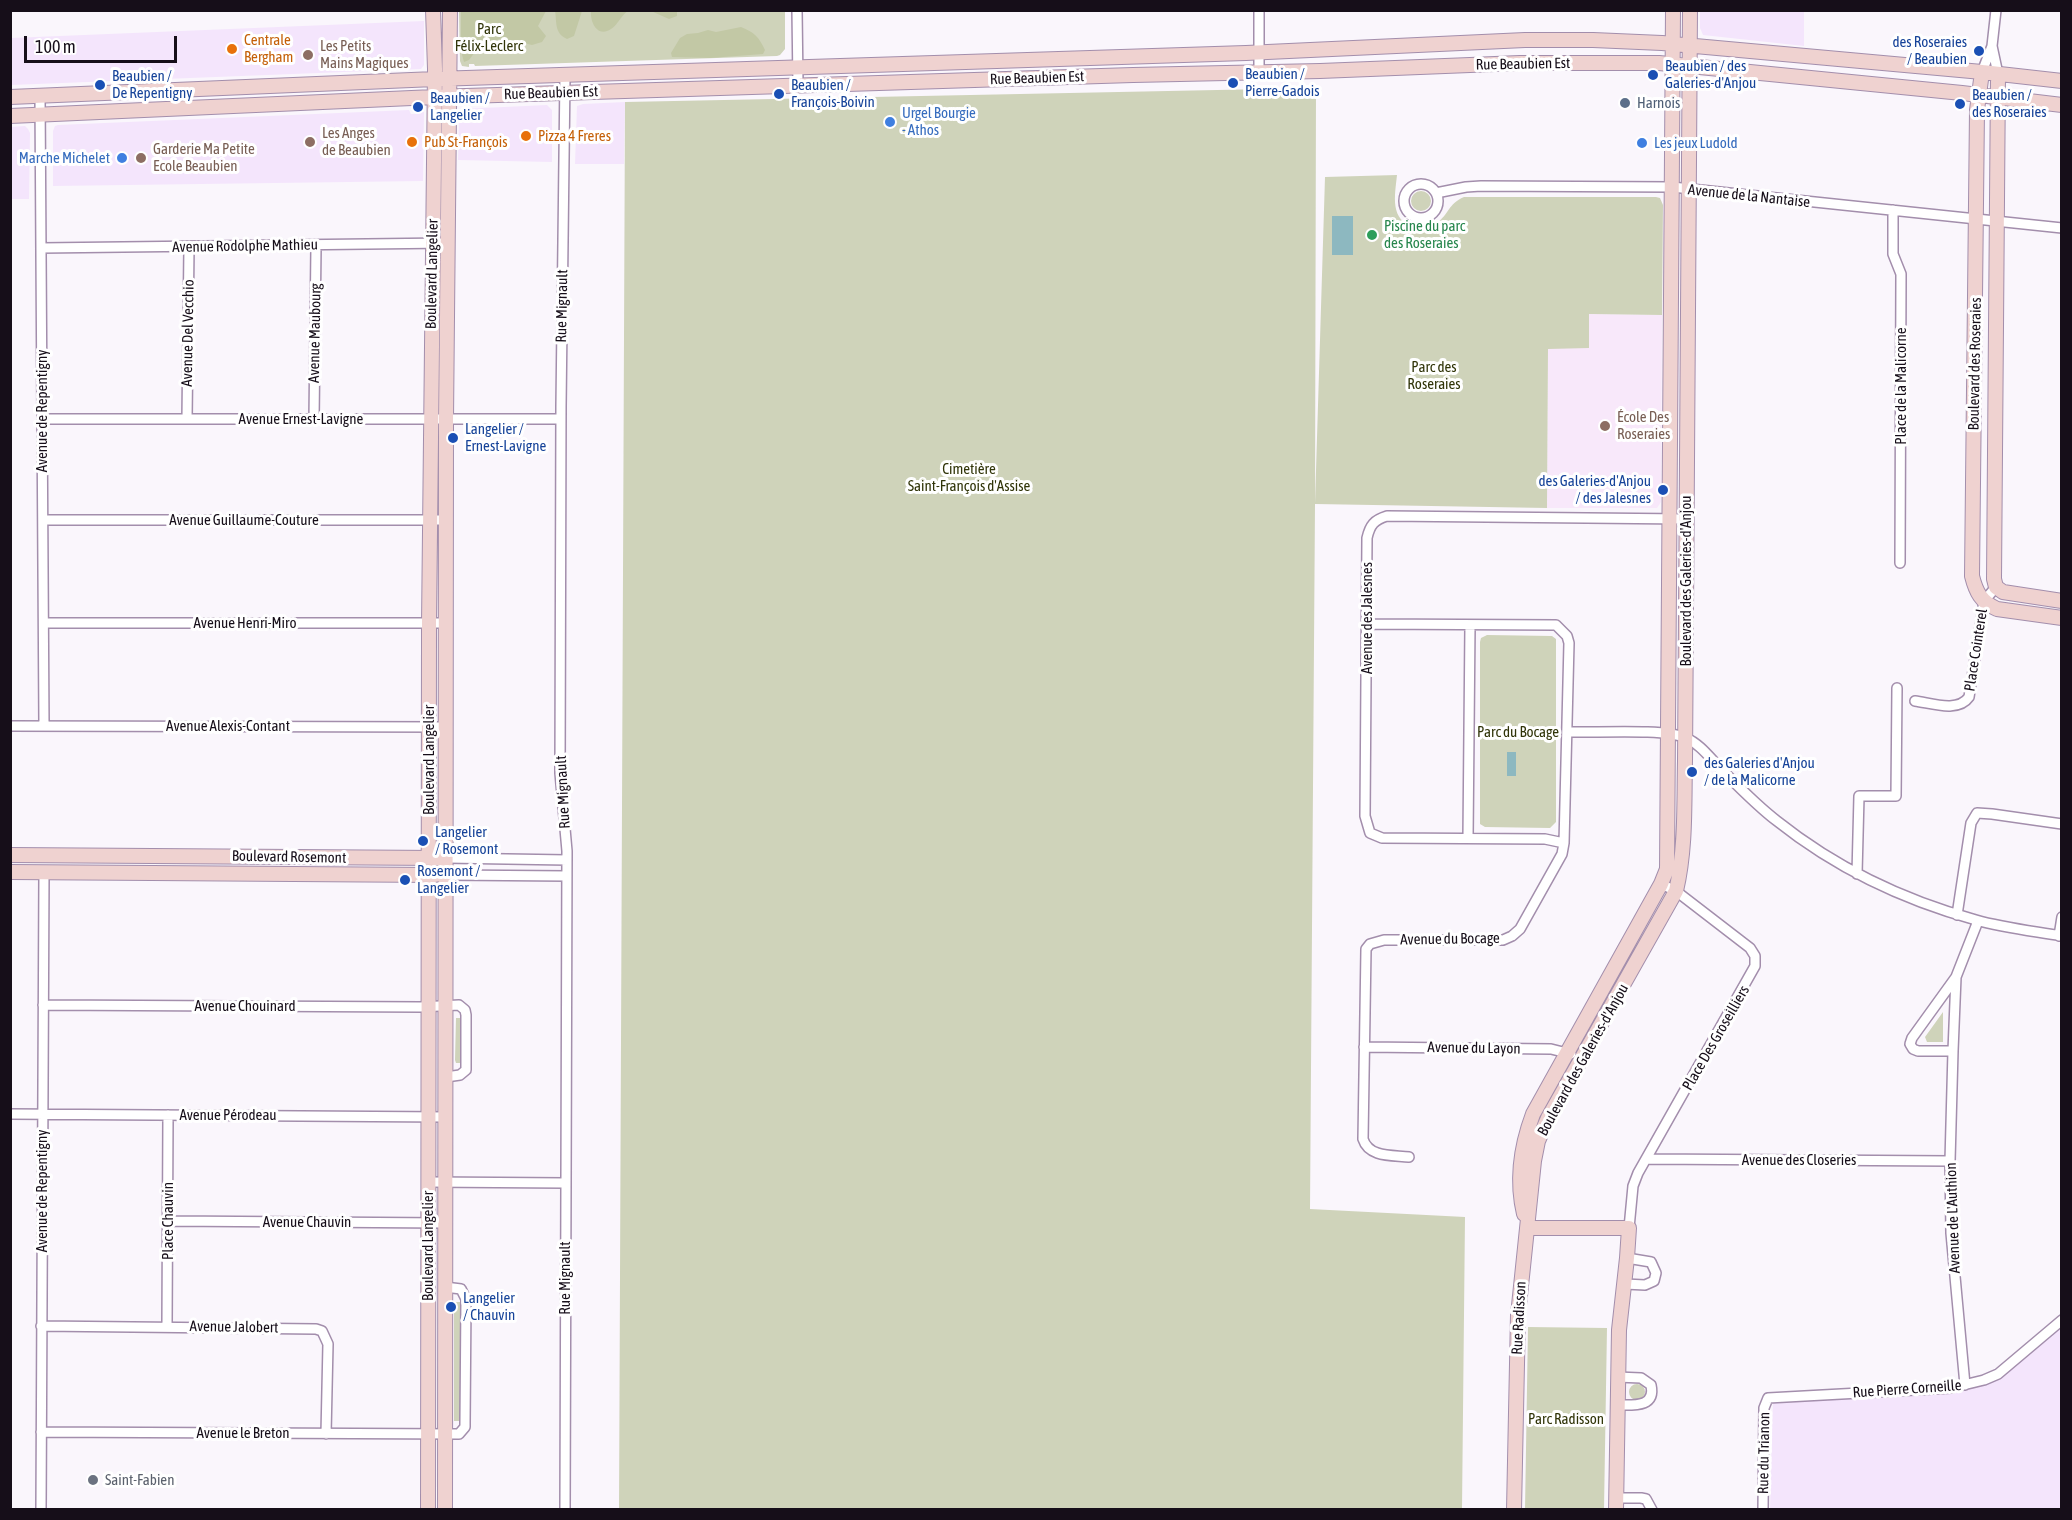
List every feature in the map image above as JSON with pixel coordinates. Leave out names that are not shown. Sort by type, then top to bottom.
[{"type":"street","name":"Boulevard Langelier","points":[[428,1509],[429,623],[434,10]]},
{"type":"street","name":"Boulevard Langelier","points":[[445,1509],[446,419],[450,10]]},
{"type":"street","points":[[797,10],[798,85]]},
{"type":"street","points":[[1258,10],[1259,72]]},
{"type":"street","name":"Boulevard des Galeries-d'Anjou","points":[[1527,1228],[1522,1207],[1521,1152],[1533,1114],[1661,884],[1667,869],[1673,10]]},
{"type":"street","name":"Boulevard des Galeries-d'Anjou","points":[[1527,1228],[1538,1141],[1548,1118],[1676,891],[1684,847],[1690,10]]},
{"type":"street","name":"Boulevard des Roseraies","points":[[1984,601],[1976,590],[1972,576],[1978,96],[1982,72],[1992,46],[1996,10]]},
{"type":"street","name":"Rue Beaubien Est","points":[[10,97],[450,78],[1133,57],[1472,42],[1593,40],[1690,46],[2061,81]]},
{"type":"street","points":[[1472,42],[1474,65]]},
{"type":"street","name":"Boulevard des Roseraies","points":[[1992,46],[1998,74],[1999,99],[1994,579],[1996,587]]},
{"type":"street","points":[[1133,57],[1133,75]]},
{"type":"street","name":"Rue Beaubien Est","points":[[10,116],[434,97],[1579,63],[1673,65],[2061,105]]},
{"type":"street","name":"Rue Mignault","points":[[565,75],[560,773],[567,860],[565,1509]]},
{"type":"street","points":[[233,87],[234,106]]},
{"type":"street","points":[[119,92],[120,111]]},
{"type":"street","name":"Avenue de Repentigny","points":[[40,96],[44,725]]},
{"type":"street","name":"Avenue de la Nantaise","points":[[1436,193],[1481,186],[1672,187],[2061,228]]},
{"type":"street","name":"Place de la Malicorne","points":[[1893,210],[1893,254],[1901,274],[1900,563]]},
{"type":"street","name":"Avenue Rodolphe Mathieu","points":[[42,248],[448,243]]},
{"type":"street","name":"Avenue Maubourg","points":[[314,420],[316,246]]},
{"type":"street","name":"Avenue Del Vecchio","points":[[187,419],[189,247]]},
{"type":"street","name":"Avenue Ernest-Lavigne","points":[[42,419],[561,419]]},
{"type":"street","name":"Avenue des Jalesnes","points":[[1564,843],[1545,839],[1382,838],[1370,833],[1365,816],[1367,538],[1373,522],[1379,518],[1398,516],[1686,519]]},
{"type":"street","name":"Avenue Guillaume-Couture","points":[[43,520],[446,520]]},
{"type":"street","points":[[1996,587],[2003,592],[2061,601]]},
{"type":"street","name":"Place Cointerel","points":[[1915,701],[1955,706],[1965,702],[1969,697],[1984,601],[1996,587]]},
{"type":"street","points":[[1984,601],[1997,609],[2061,618]]},
{"type":"street","name":"Avenue Henri-Miro","points":[[44,623],[446,623]]},
{"type":"street","name":"Avenue du Bocage","points":[[1367,624],[1557,625],[1563,629],[1569,644],[1564,843],[1562,854],[1524,921],[1512,936],[1503,940],[1384,940],[1370,944],[1366,949],[1363,1140],[1365,1146],[1374,1153],[1409,1157]]},
{"type":"street","points":[[1468,838],[1470,624]]},
{"type":"street","points":[[1857,874],[1859,796],[1896,796],[1897,688]]},
{"type":"street","name":"Avenue Alexis-Contant","points":[[10,726],[446,727]]},
{"type":"street","points":[[1568,732],[1668,734],[1685,737],[1699,746],[1750,798],[1777,821],[1857,874],[1903,896],[1978,921],[2060,936],[2061,917]]},
{"type":"street","points":[[1957,915],[1971,823],[1977,813],[2061,824]]},
{"type":"street","name":"Boulevard Rosemont","points":[[10,855],[567,860]]},
{"type":"street","name":"Boulevard Rosemont","points":[[10,872],[567,876]]},
{"type":"street","name":"Avenue de Repentigny","points":[[40,1509],[44,872]]},
{"type":"street","name":"Place Des Groseilliers","points":[[1629,1227],[1632,1186],[1755,966],[1755,957],[1750,948],[1676,891],[1661,884]]},
{"type":"street","name":"Avenue de L'Authion","points":[[1953,1051],[1918,1051],[1910,1044],[1956,977],[1978,921]]},
{"type":"street","name":"Avenue de L'Authion","points":[[1956,977],[1950,1161],[1951,1233],[1965,1385]]},
{"type":"street","name":"Avenue Chouinard","points":[[43,1005],[446,1006]]},
{"type":"street","points":[[446,1006],[459,1005],[465,1010],[466,1070],[460,1075],[446,1077]]},
{"type":"street","name":"Avenue du Layon","points":[[1364,1047],[1551,1049],[1568,1052],[1581,1059]]},
{"type":"street","name":"Avenue Pérodeau","points":[[10,1114],[446,1117]]},
{"type":"street","name":"Place Chauvin","points":[[167,1326],[168,1115]]},
{"type":"street","name":"Avenue des Closeries","points":[[1647,1159],[1950,1161]]},
{"type":"street","points":[[429,1182],[565,1183]]},
{"type":"street","name":"Avenue Chauvin","points":[[169,1221],[445,1223]]},
{"type":"street","points":[[1527,1228],[1629,1227],[1619,1330],[1616,1503],[1641,1498],[1646,1499],[1652,1509]]},
{"type":"street","name":"Rue Radisson","points":[[1514,1509],[1518,1315],[1527,1228]]},
{"type":"street","points":[[1625,1284],[1645,1285],[1654,1281],[1656,1274],[1651,1262],[1627,1258]]},
{"type":"street","name":"Boulevard Langelier","points":[[445,1287],[457,1288],[463,1292],[466,1299],[465,1427],[459,1434],[445,1435]]},
{"type":"street","name":"Rue Pierre Corneille","points":[[1768,1398],[1951,1388],[1984,1380],[2004,1370],[2061,1320]]},
{"type":"street","name":"Avenue Jalobert","points":[[41,1326],[309,1328],[322,1331],[328,1344],[326,1434]]},
{"type":"street","points":[[1617,1377],[1641,1378],[1651,1385],[1653,1392],[1652,1398],[1647,1403],[1617,1405]]},
{"type":"street","name":"Rue du Trianon","points":[[1763,1509],[1764,1408],[1768,1398]]},
{"type":"street","name":"Avenue le Breton","points":[[41,1432],[445,1435]]},
{"type":"shaded area","points":[[1700,11],[1804,11],[1804,46],[1703,35],[1700,28]]},
{"type":"shaded area","points":[[424,21],[424,65],[421,69],[11,85],[11,38]]},
{"type":"shaded area","points":[[625,102],[624,164],[575,164],[577,106]]},
{"type":"shaded area","points":[[547,105],[552,110],[552,162],[458,160],[461,109]]},
{"type":"shaded area","points":[[409,110],[411,114],[417,114],[417,110],[424,112],[423,181],[53,186],[53,131],[58,125]]},
{"type":"shaded area","points":[[25,126],[30,133],[29,199],[11,199],[11,127]]},
{"type":"shaded area","name":"École Des Roseraies","points":[[1589,314],[1662,315],[1661,502],[1657,508],[1547,508],[1548,348]]},
{"type":"shaded area","points":[[2061,1323],[2061,1509],[1770,1510],[1773,1401],[1968,1386],[1998,1376],[2027,1355]]},
{"type":"green space","name":"Parc Félix-Leclerc","points":[[459,11],[785,11],[785,49],[777,56],[475,66],[469,64],[469,67],[462,66],[460,61]]},
{"type":"green space","points":[[461,11],[546,11],[538,26],[546,36],[542,42],[532,45],[502,38],[497,40],[488,52],[475,52],[469,60],[464,62],[461,51]]},
{"type":"green space","points":[[555,11],[582,11],[574,36],[567,39],[560,34]]},
{"type":"green space","points":[[591,11],[628,11],[613,27],[602,32],[593,24]]},
{"type":"green space","points":[[651,11],[677,11],[677,16],[669,19]]},
{"type":"green space","points":[[741,27],[758,38],[765,50],[763,54],[710,58],[672,57],[671,53],[680,38],[687,34]]},
{"type":"green space","name":"Cimetière Saint-François d'Assise","points":[[1316,88],[1315,503],[1325,177],[1397,175],[1395,199],[1397,213],[1407,224],[1421,228],[1435,225],[1455,203],[1464,197],[1656,197],[1660,198],[1663,205],[1662,315],[1589,314],[1589,348],[1548,349],[1547,508],[1315,504],[1310,1209],[1465,1217],[1462,1509],[619,1510],[625,102]]},
{"type":"green space","points":[[1421,191],[1428,194],[1431,201],[1428,208],[1421,211],[1414,208],[1411,201],[1414,194]]},
{"type":"green space","name":"Parc du Bocage","points":[[1487,635],[1552,636],[1556,639],[1556,822],[1550,828],[1485,827],[1480,824],[1480,642],[1481,638]]},
{"type":"green space","points":[[1943,1012],[1943,1042],[1927,1042],[1925,1037]]},
{"type":"green space","points":[[456,1018],[461,1018],[461,1063],[456,1063],[455,1060]]},
{"type":"green space","points":[[454,1302],[460,1302],[460,1421],[454,1421],[454,1312],[456,1306]]},
{"type":"green space","name":"Parc Radisson","points":[[1528,1327],[1607,1328],[1604,1509],[1525,1509]]},
{"type":"green space","points":[[1637,1384],[1645,1392],[1637,1400],[1629,1392]]},
{"type":"water","points":[[1332,216],[1353,216],[1353,255],[1332,255]]},
{"type":"water","points":[[1507,752],[1516,752],[1516,776],[1507,776]]},
{"type":"place","name":"Centrale Bergham","points":[[232,49]]},
{"type":"place","name":"des Roseraies / Beaubien","points":[[1979,51]]},
{"type":"place","name":"Les Petits Mains Magiques","points":[[308,55]]},
{"type":"place","name":"Beaubien / des Galeries-d'Anjou","points":[[1653,75]]},
{"type":"place","name":"Beaubien / Pierre-Gadois","points":[[1233,83]]},
{"type":"place","name":"Beaubien / De Repentigny","points":[[100,85]]},
{"type":"place","name":"Beaubien / François-Boivin","points":[[779,94]]},
{"type":"place","name":"Harnois","points":[[1625,103]]},
{"type":"place","name":"Beaubien / des Roseraies","points":[[1960,104]]},
{"type":"place","name":"Beaubien / Langelier","points":[[418,107]]},
{"type":"place","name":"Urgel Bourgie - Athos","points":[[890,122]]},
{"type":"place","name":"Pizza 4 Freres","points":[[526,136]]},
{"type":"place","name":"Les Anges de Beaubien","points":[[310,142]]},
{"type":"place","name":"Pub St-François","points":[[412,142]]},
{"type":"place","name":"Les jeux Ludold","points":[[1642,143]]},
{"type":"place","name":"Marche Michelet","points":[[122,158]]},
{"type":"place","name":"Garderie Ma Petite Ecole Beaubien","points":[[141,158]]},
{"type":"place","name":"Piscine du parc des Roseraies","points":[[1372,235]]},
{"type":"place","name":"École Des Roseraies","points":[[1605,426]]},
{"type":"place","name":"Langelier / Ernest-Lavigne","points":[[453,438]]},
{"type":"place","name":"des Galeries-d'Anjou / des Jalesnes","points":[[1663,490]]},
{"type":"place","name":"des Galeries d'Anjou / de la Malicorne","points":[[1692,772]]},
{"type":"place","name":"Langelier / Rosemont","points":[[423,841]]},
{"type":"place","name":"Rosemont / Langelier","points":[[405,880]]},
{"type":"place","name":"Langelier / Chauvin","points":[[451,1307]]},
{"type":"place","name":"Saint-Fabien","points":[[93,1480]]},
{"type":"park label","name":"Parc des Roseraies","points":[[1434,376]]}]
